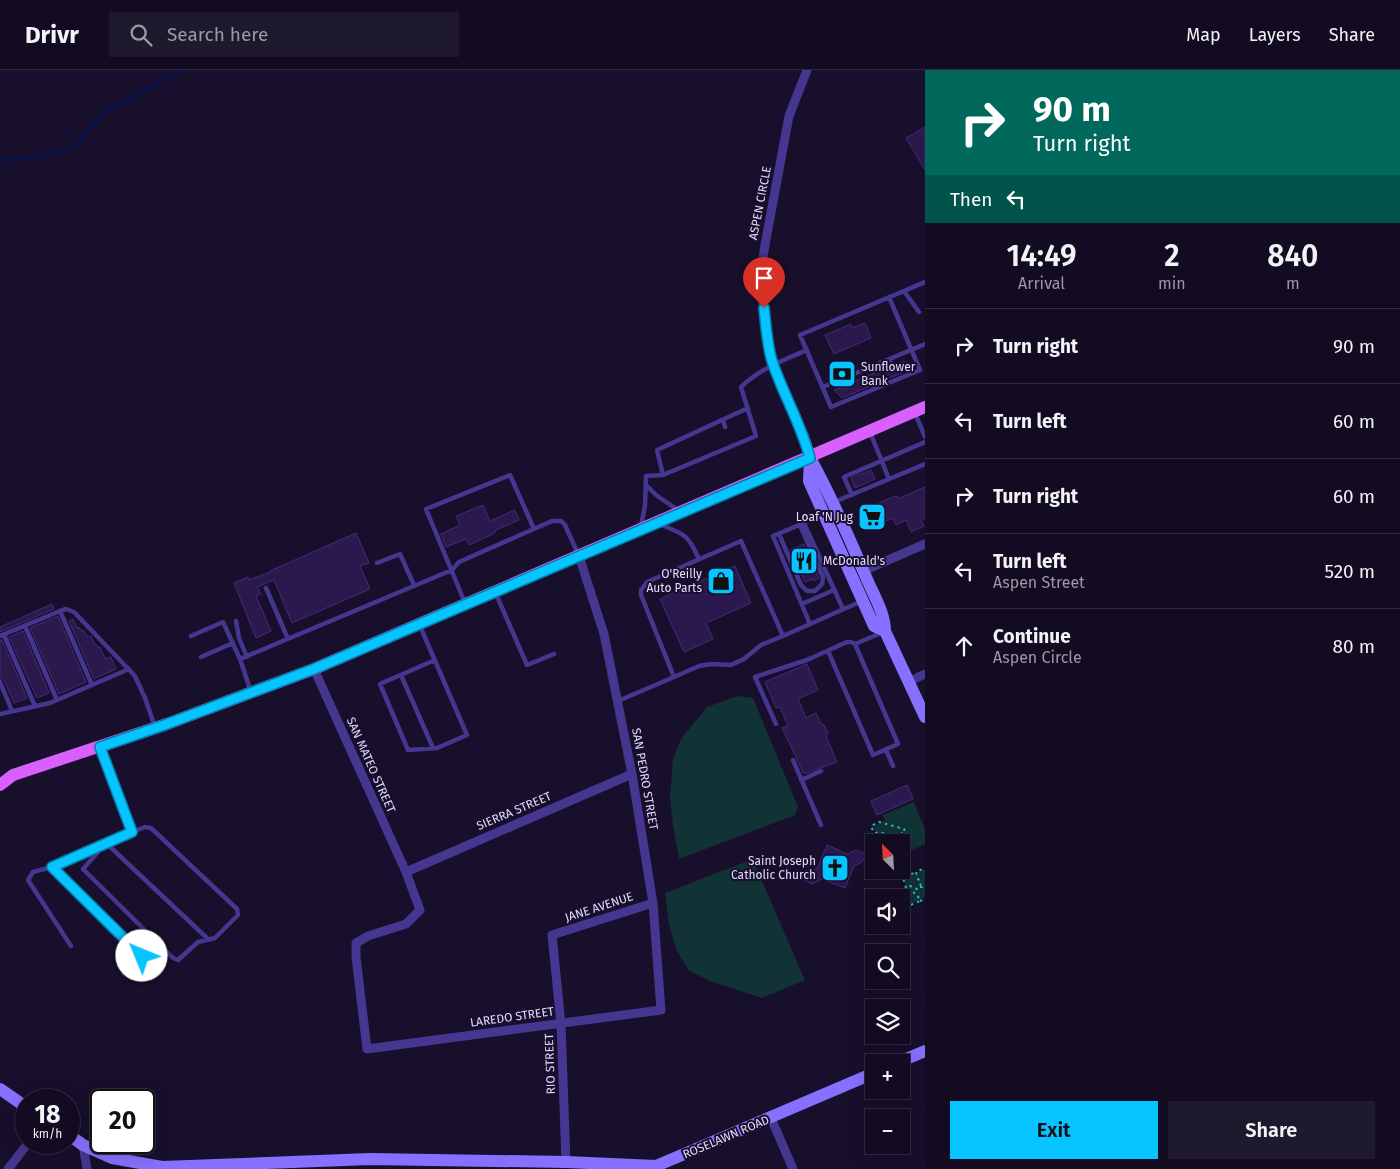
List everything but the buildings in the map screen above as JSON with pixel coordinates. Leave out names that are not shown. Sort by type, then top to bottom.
[{"type":"main road","points":[[0,785],[13,775],[156,728],[314,669],[920,410]]},
{"type":"main road","points":[[0,769],[13,775]]},
{"type":"street","name":"ASPEN CIRCLE","points":[[807,70],[789,116],[765,245],[761,289],[768,345],[773,364],[806,440],[810,458]]},
{"type":"street","points":[[810,458],[833,503],[863,571],[869,598]]},
{"type":"street","points":[[810,458],[809,481],[869,598],[885,622],[885,631],[925,717]]},
{"type":"street","points":[[863,571],[925,544]]},
{"type":"street","name":"SAN PEDRO STREET","points":[[579,556],[604,634],[632,774],[653,903],[661,1010]]},
{"type":"street","name":"SAN MATEO STREET","points":[[314,669],[406,872],[420,910],[406,924],[368,936],[356,943],[367,1049]]},
{"type":"street","points":[[908,682],[925,674]]},
{"type":"street","name":"SIERRA STREET","points":[[406,872],[632,774]]},
{"type":"street","name":"JANE AVENUE","points":[[552,935],[653,903]]},
{"type":"street","name":"RIO STREET","points":[[552,935],[561,1024],[566,1162]]},
{"type":"street","name":"LAREDO STREET","points":[[367,1049],[661,1010]]},
{"type":"street","points":[[910,1057],[925,1051]]},
{"type":"street","name":"ROSELAWN ROAD","points":[[80,1143],[112,1158],[162,1167],[370,1159],[566,1162],[656,1168],[865,1078]]},
{"type":"street","points":[[0,1089],[15,1099]]},
{"type":"street","points":[[772,1118],[793,1169]]},
{"type":"street","points":[[83,1145],[87,1169]]},
{"type":"street","points":[[8,1169],[20,1154]]},
{"type":"lane","points":[[889,297],[920,370],[876,386],[832,407],[800,335],[889,297],[925,282]]},
{"type":"lane","points":[[904,291],[919,312]]},
{"type":"lane","points":[[823,387],[925,344]]},
{"type":"lane","points":[[640,530],[643,520],[646,476],[663,475],[756,436],[741,387],[752,377],[773,364],[807,350]]},
{"type":"lane","points":[[888,360],[893,366]]},
{"type":"lane","points":[[876,365],[881,370]]},
{"type":"lane","points":[[864,370],[868,376]]},
{"type":"lane","points":[[853,375],[857,380]]},
{"type":"lane","points":[[839,380],[844,386]]},
{"type":"lane","points":[[663,475],[657,450],[748,408]]},
{"type":"lane","points":[[920,410],[925,437]]},
{"type":"lane","points":[[723,420],[726,427]]},
{"type":"lane","points":[[711,425],[714,432]]},
{"type":"lane","points":[[700,430],[703,436]]},
{"type":"lane","points":[[870,431],[889,479]]},
{"type":"lane","points":[[690,434],[693,440]]},
{"type":"lane","points":[[730,440],[732,446]]},
{"type":"lane","points":[[677,441],[679,446]]},
{"type":"lane","points":[[852,495],[844,477],[925,442]]},
{"type":"lane","points":[[720,444],[722,450]]},
{"type":"lane","points":[[708,449],[710,456]]},
{"type":"lane","points":[[698,454],[700,460]]},
{"type":"lane","points":[[684,460],[687,466]]},
{"type":"lane","points":[[833,503],[925,464]]},
{"type":"lane","points":[[466,605],[426,509],[510,475],[534,529]]},
{"type":"lane","points":[[646,485],[656,495],[682,512]]},
{"type":"lane","points":[[240,660],[452,570],[459,562],[552,521],[561,521],[565,525],[579,556]]},
{"type":"lane","points":[[810,624],[773,536],[804,522],[843,610]]},
{"type":"lane","points":[[656,523],[682,533],[688,538],[699,559]]},
{"type":"lane","points":[[779,534],[801,585],[806,591],[815,591],[822,584],[823,577],[800,525]]},
{"type":"lane","points":[[674,677],[641,595],[641,590],[647,582],[741,541],[783,636]]},
{"type":"lane","points":[[377,563],[400,554],[414,585]]},
{"type":"lane","points":[[266,588],[288,639]]},
{"type":"lane","points":[[802,604],[834,590]]},
{"type":"lane","points":[[496,592],[528,665],[554,654]]},
{"type":"lane","points":[[618,702],[699,666],[711,664],[731,665],[744,659],[761,646],[869,598]]},
{"type":"lane","points":[[35,706],[2,635],[66,609],[74,612],[129,669],[138,682],[156,728]]},
{"type":"lane","points":[[60,610],[92,685]]},
{"type":"lane","points":[[236,621],[239,638],[247,657]]},
{"type":"lane","points":[[190,636],[223,622],[240,660],[251,693]]},
{"type":"lane","points":[[420,624],[467,735],[437,748],[408,750],[380,684],[435,660]]},
{"type":"lane","points":[[24,626],[57,700]]},
{"type":"lane","points":[[776,724],[755,677],[807,660],[847,642],[855,644],[885,631]]},
{"type":"lane","points":[[201,657],[233,643]]},
{"type":"lane","points":[[828,651],[873,755],[898,744],[855,644]]},
{"type":"lane","points":[[0,714],[57,700],[129,669]]},
{"type":"lane","points":[[401,675],[433,748]]},
{"type":"lane","points":[[0,682],[12,711]]},
{"type":"lane","points":[[100,747],[132,832]]},
{"type":"lane","points":[[886,750],[893,766]]},
{"type":"lane","points":[[793,760],[820,825]]},
{"type":"lane","points":[[802,780],[821,771]]},
{"type":"lane","points":[[71,946],[28,880],[33,872],[52,867],[106,843],[145,827],[152,828],[237,909],[238,915],[215,938],[198,942],[178,960],[173,958],[82,869],[106,843]]},
{"type":"lane","points":[[106,843],[208,939]]},
{"type":"lane","points":[[52,867],[142,956]]},
{"type":"path","points":[[887,834],[874,833],[871,826],[879,822],[904,829],[905,832],[900,834]]},
{"type":"path","points":[[915,889],[910,886],[906,888],[903,878],[925,868]]},
{"type":"path","points":[[916,872],[917,878],[920,881],[920,887]]},
{"type":"path","points":[[920,881],[925,881]]},
{"type":"path","points":[[915,889],[925,887]]},
{"type":"path","points":[[915,889],[914,893],[917,894],[920,901]]},
{"type":"path","points":[[910,905],[925,898]]},
{"type":"green space","points":[[737,696],[753,698],[798,807],[795,815],[679,859],[670,797],[673,759],[681,739],[707,707]]},
{"type":"green space","points":[[914,802],[925,829],[925,844],[910,851],[910,834],[876,834],[873,826],[885,820],[883,815]]},
{"type":"green space","points":[[748,861],[754,863],[805,980],[762,998],[713,982],[689,971],[676,949],[669,924],[665,893]]},
{"type":"green space","points":[[925,869],[925,897],[910,904],[910,889],[907,889],[904,881],[905,879],[910,879],[910,876]]},
{"type":"waterway","points":[[0,160],[38,157],[73,148],[107,111],[182,70]]},
{"type":"place","name":"Sunflower Bank","points":[[842,374]]},
{"type":"place","name":"Loaf 'N Jug","points":[[872,517]]},
{"type":"place","name":"McDonald's","points":[[804,561]]},
{"type":"place","name":"O'Reilly Auto Parts","points":[[721,581]]},
{"type":"place","name":"Saint Joseph Catholic Church","points":[[835,868]]},
{"type":"route","points":[[142,956],[52,867],[132,832],[100,747],[314,669],[810,458],[806,440],[778,378],[772,360],[768,345],[764,308]]}]
